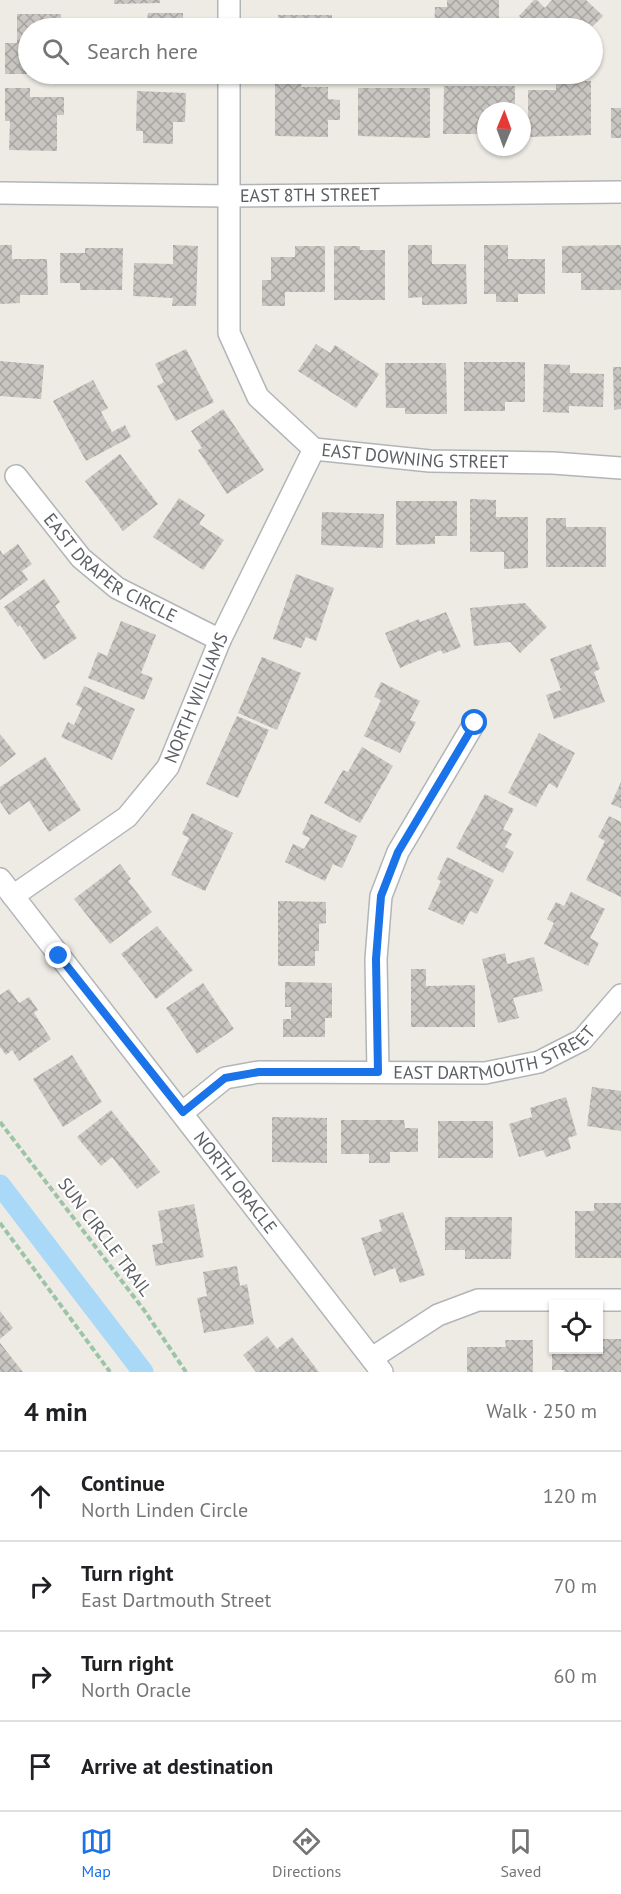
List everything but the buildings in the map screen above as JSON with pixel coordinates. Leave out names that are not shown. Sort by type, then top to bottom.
[{"type":"street","points":[[229,0],[229,18]]},
{"type":"street","name":"EAST DOWNING STREET","points":[[228,84],[229,333],[258,396],[314,449],[430,461],[553,463],[621,468]]},
{"type":"street","name":"EAST 8TH STREET","points":[[0,193],[228,196],[621,192]]},
{"type":"street","name":"NORTH WILLIAMS","points":[[13,896],[127,817],[168,767],[220,640],[314,449]]},
{"type":"street","name":"EAST DRAPER CIRCLE","points":[[16,476],[81,558],[117,588],[220,640]]},
{"type":"street","points":[[378,1072],[376,959],[381,896],[398,852],[475,723]]},
{"type":"street","name":"NORTH ORACLE","points":[[0,879],[377,1365]]},
{"type":"street","name":"EAST DARTMOUTH STREET","points":[[183,1112],[225,1078],[259,1072],[485,1074],[539,1062],[582,1040],[620,998]]},
{"type":"street","points":[[377,1365],[438,1315],[478,1300],[621,1300]]},
{"type":"path","name":"SUN CIRCLE TRAIL","points":[[0,1122],[144,1310],[186,1372]]},
{"type":"path","points":[[0,1223],[110,1372]]},
{"type":"waterway","points":[[0,1185],[143,1372]]},
{"type":"route","points":[[59,956],[183,1112],[225,1078],[259,1072],[378,1072],[376,959],[381,896],[398,852],[475,723]]}]
